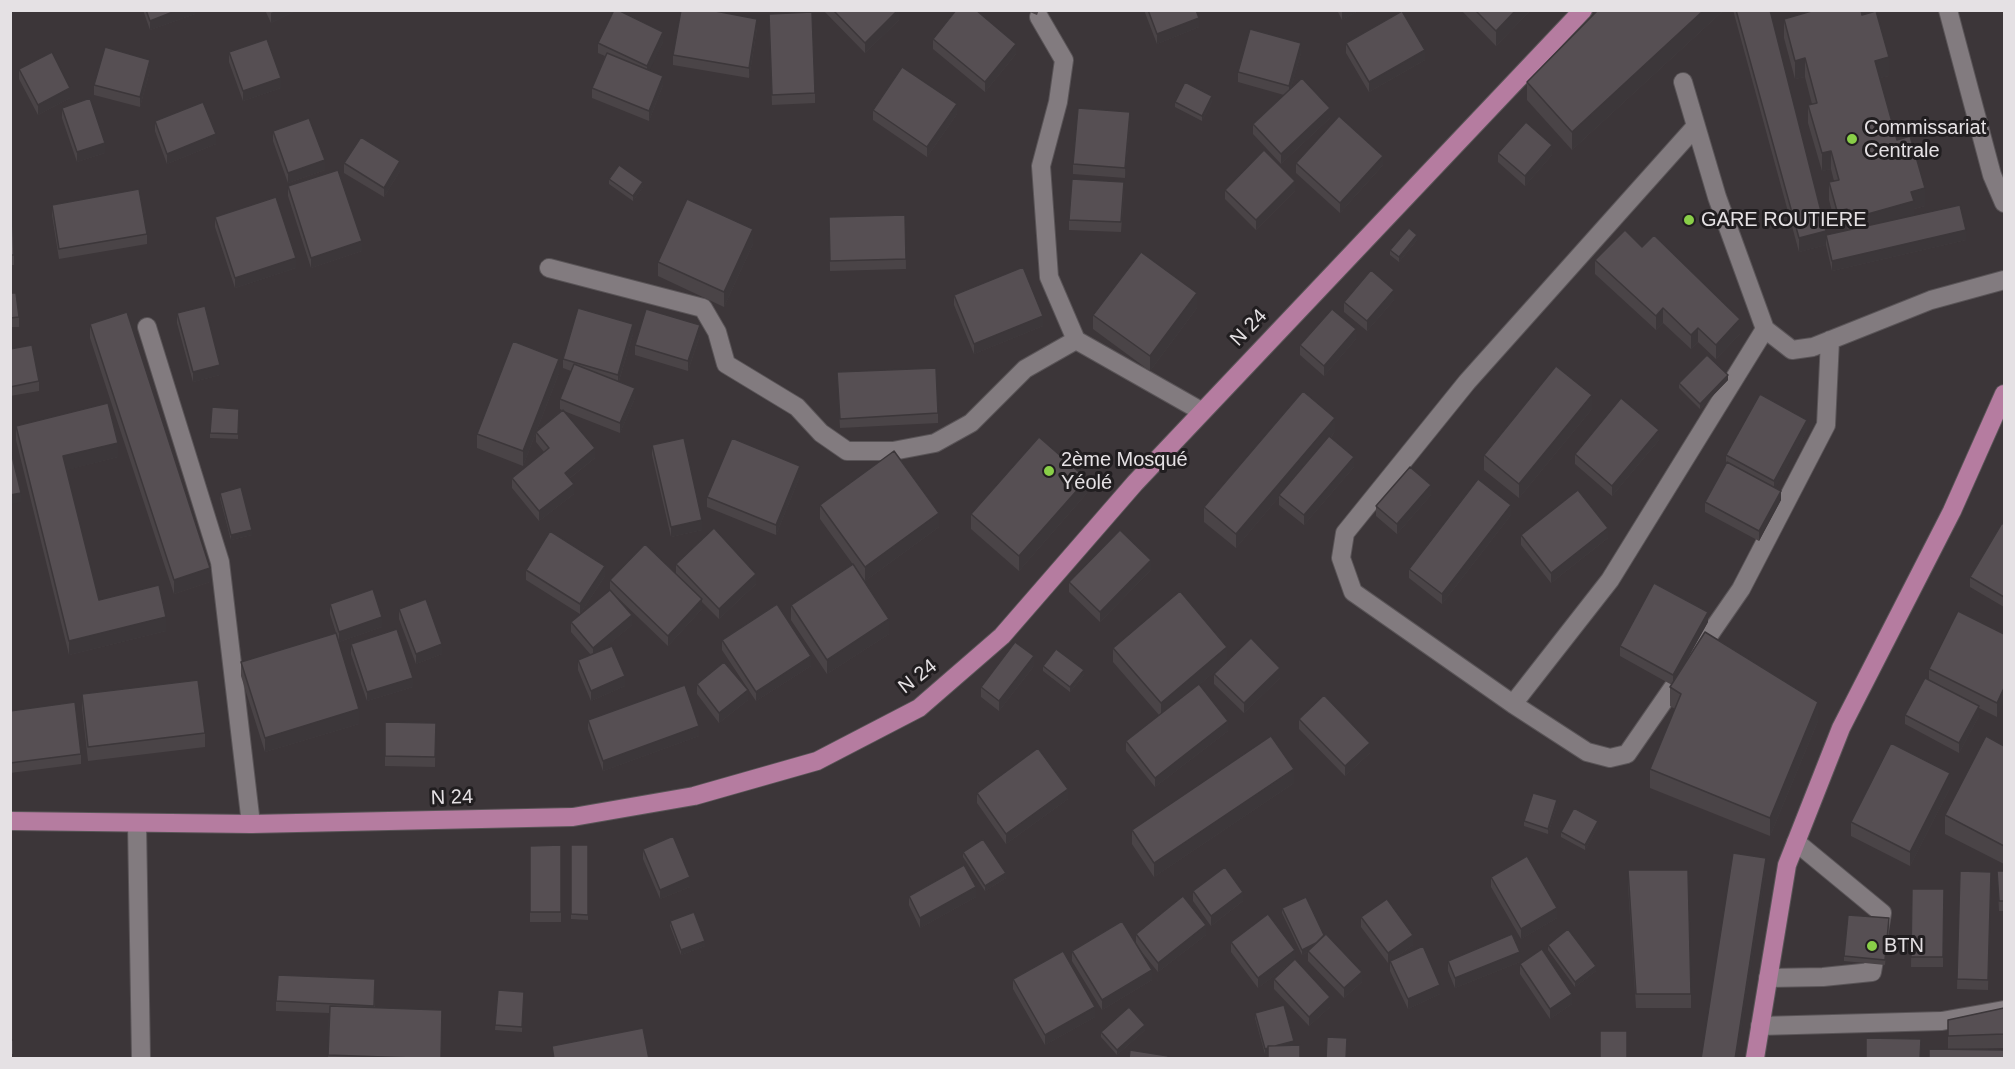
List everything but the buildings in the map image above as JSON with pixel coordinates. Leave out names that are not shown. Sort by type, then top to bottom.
[{"type":"main road","name":"N 24","points":[[10,822],[251,824],[573,817],[693,796],[817,761],[919,708],[1002,636],[1201,411],[1583,10]]},
{"type":"main road","points":[[1755,1059],[1787,865],[1841,728],[1952,511],[2004,394]]},
{"type":"street","points":[[1948,10],[2004,203]]},
{"type":"street","points":[[1039,17],[1064,60],[1058,102],[1041,166],[1049,277],[1076,340],[1201,411]]},
{"type":"street","points":[[1683,82],[1717,197],[1765,329],[1792,350],[1813,347],[1931,300],[2004,280]]},
{"type":"street","points":[[1696,126],[1467,382],[1345,533],[1341,558],[1353,592],[1513,704],[1587,752],[1610,758],[1627,754],[1741,589],[1826,425],[1830,340]]},
{"type":"street","points":[[549,268],[703,308],[717,332],[726,364],[797,407],[821,433],[847,451],[893,451],[935,443],[971,423],[1025,369],[1076,340]]},
{"type":"street","points":[[147,327],[220,562],[251,824]]},
{"type":"street","points":[[1513,704],[1610,580],[1765,329]]},
{"type":"street","points":[[137,824],[141,1059]]},
{"type":"street","points":[[1768,978],[1872,972],[1882,913],[1796,842]]},
{"type":"street","points":[[1861,920],[1864,899]]},
{"type":"street","points":[[1851,974],[1855,952]]},
{"type":"street","points":[[1760,1026],[1942,1021],[2004,1010]]},
{"type":"place","name":"Commissariat Centrale","points":[[1852,139]]},
{"type":"place","name":"GARE ROUTIERE","points":[[1689,220]]},
{"type":"place","name":"2ème Mosqué Yéolé","points":[[1049,471]]},
{"type":"place","name":"BTN","points":[[1872,946]]}]
